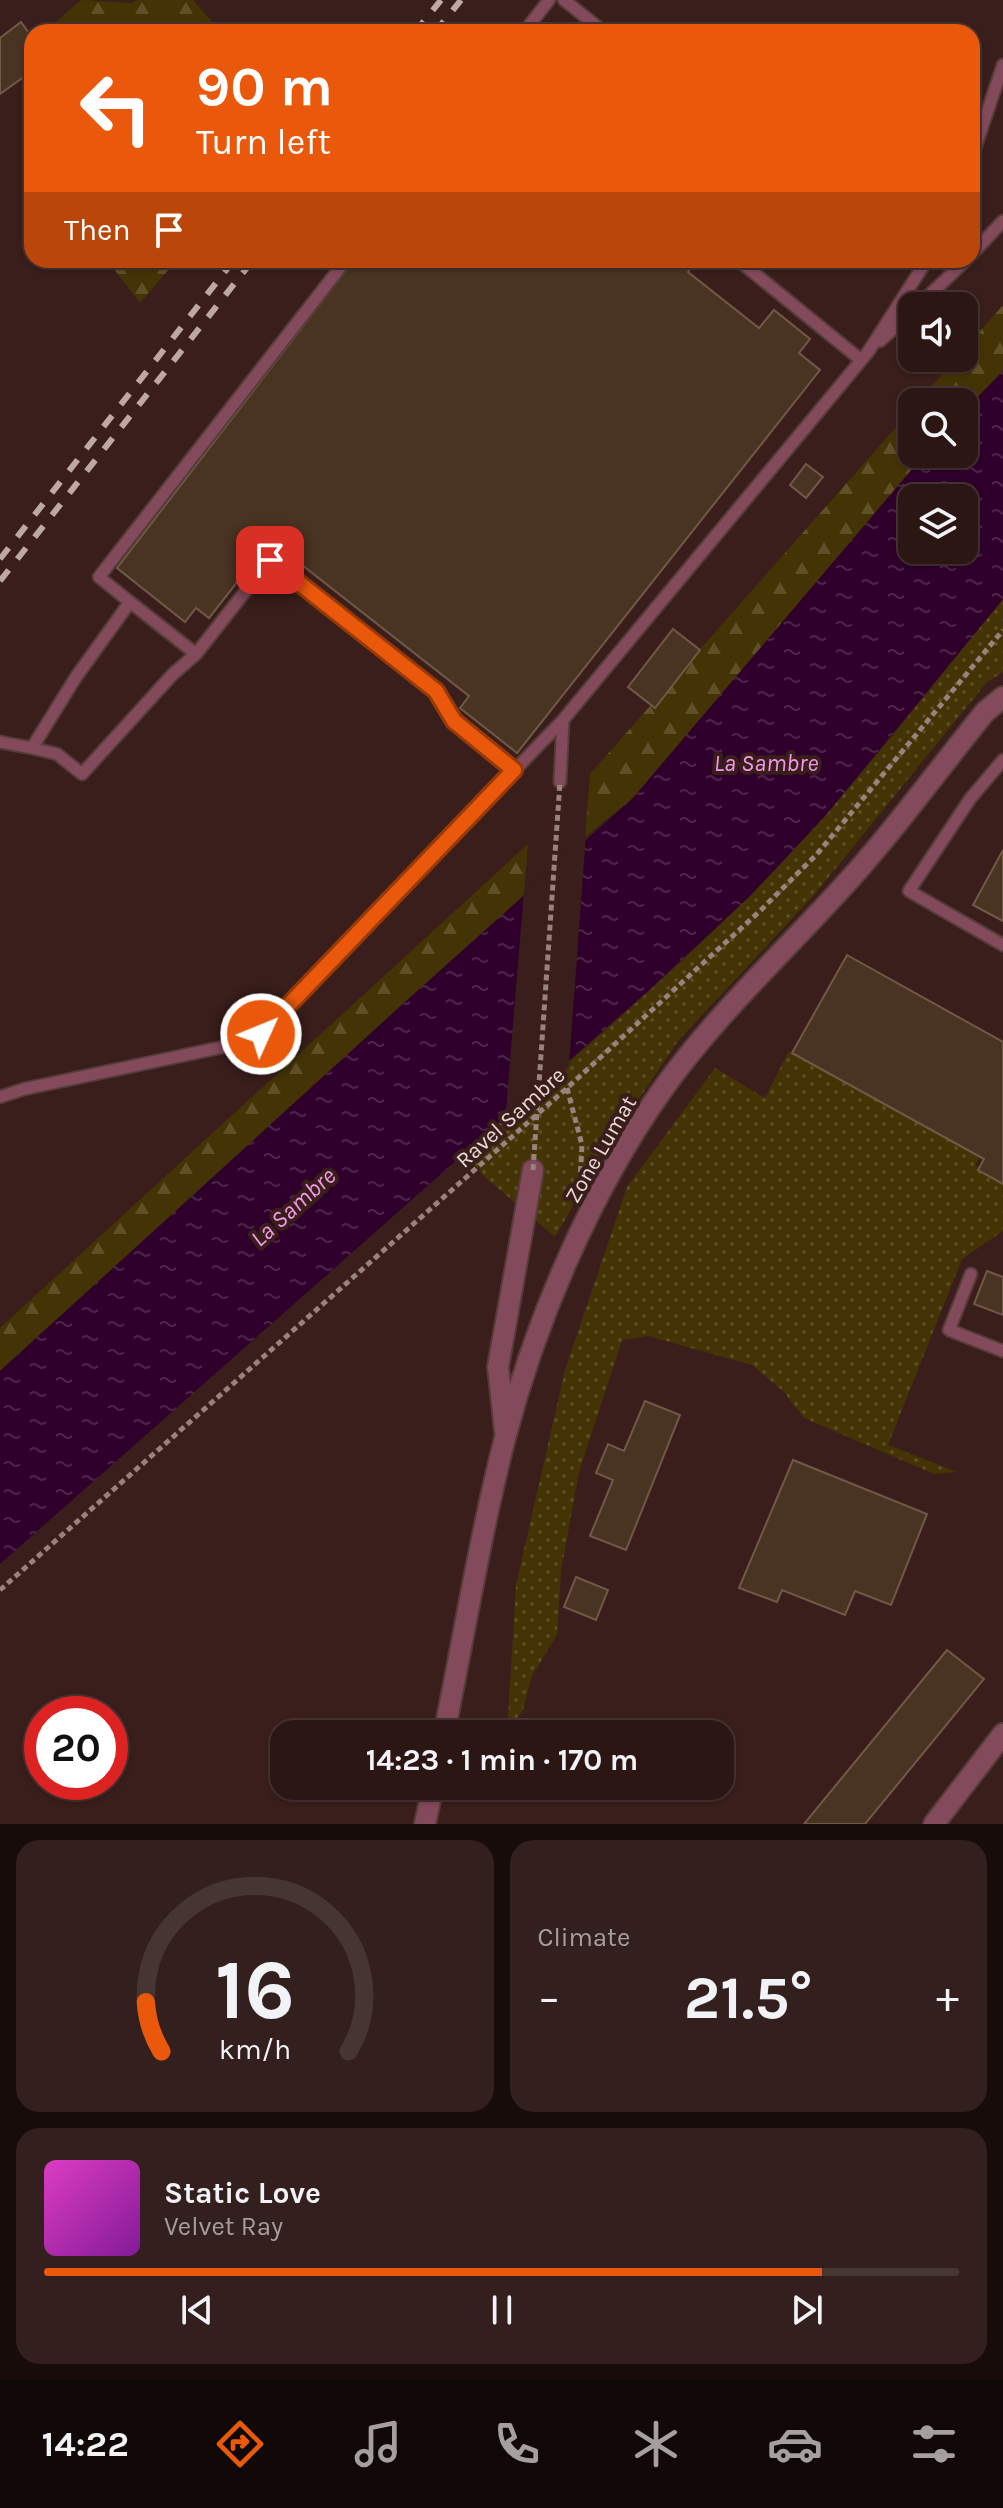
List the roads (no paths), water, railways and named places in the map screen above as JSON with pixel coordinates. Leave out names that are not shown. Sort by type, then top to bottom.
[{"type":"street","name":"Zone Lumat","points":[[447,1720],[506,1437],[542,1325],[572,1249],[597,1198],[660,1093],[707,1032],[844,887],[985,712],[1003,697]]},
{"type":"street","points":[[506,1437],[498,1367],[533,1170]]},
{"type":"street","points":[[934,1824],[1003,1734]]},
{"type":"street","points":[[425,1824],[430,1800]]},
{"type":"lane","points":[[530,24],[549,0]]},
{"type":"lane","points":[[564,0],[594,24]]},
{"type":"lane","points":[[980,133],[1003,65]]},
{"type":"lane","points":[[980,245],[1003,221]]},
{"type":"lane","points":[[196,654],[99,577],[340,268]]},
{"type":"lane","points":[[748,268],[864,356]]},
{"type":"lane","points":[[0,1097],[24,1089],[228,1046],[261,1034],[563,720],[864,356],[922,268]]},
{"type":"lane","points":[[933,292],[958,268]]},
{"type":"lane","points":[[864,356],[898,325]]},
{"type":"lane","points":[[0,742],[57,754],[82,774],[173,674],[196,654],[270,560],[436,691],[454,721],[514,770]]},
{"type":"lane","points":[[32,748],[76,677],[130,602]]},
{"type":"lane","points":[[560,782],[563,720]]},
{"type":"lane","points":[[1003,760],[970,799],[909,891],[1003,945]]},
{"type":"lane","points":[[971,1274],[949,1330],[1003,1351]]},
{"type":"water","name":"La Sambre","points":[[1003,371],[1003,599],[826,815],[750,896],[650,989],[0,1564],[0,1371],[633,798],[898,486],[898,564],[978,564],[978,484],[900,484],[913,468],[978,468],[978,397]]},
{"type":"railway","points":[[422,24],[441,0]]},
{"type":"railway","points":[[442,24],[461,0]]},
{"type":"railway","points":[[0,559],[228,268]]},
{"type":"railway","points":[[0,581],[247,268]]}]
